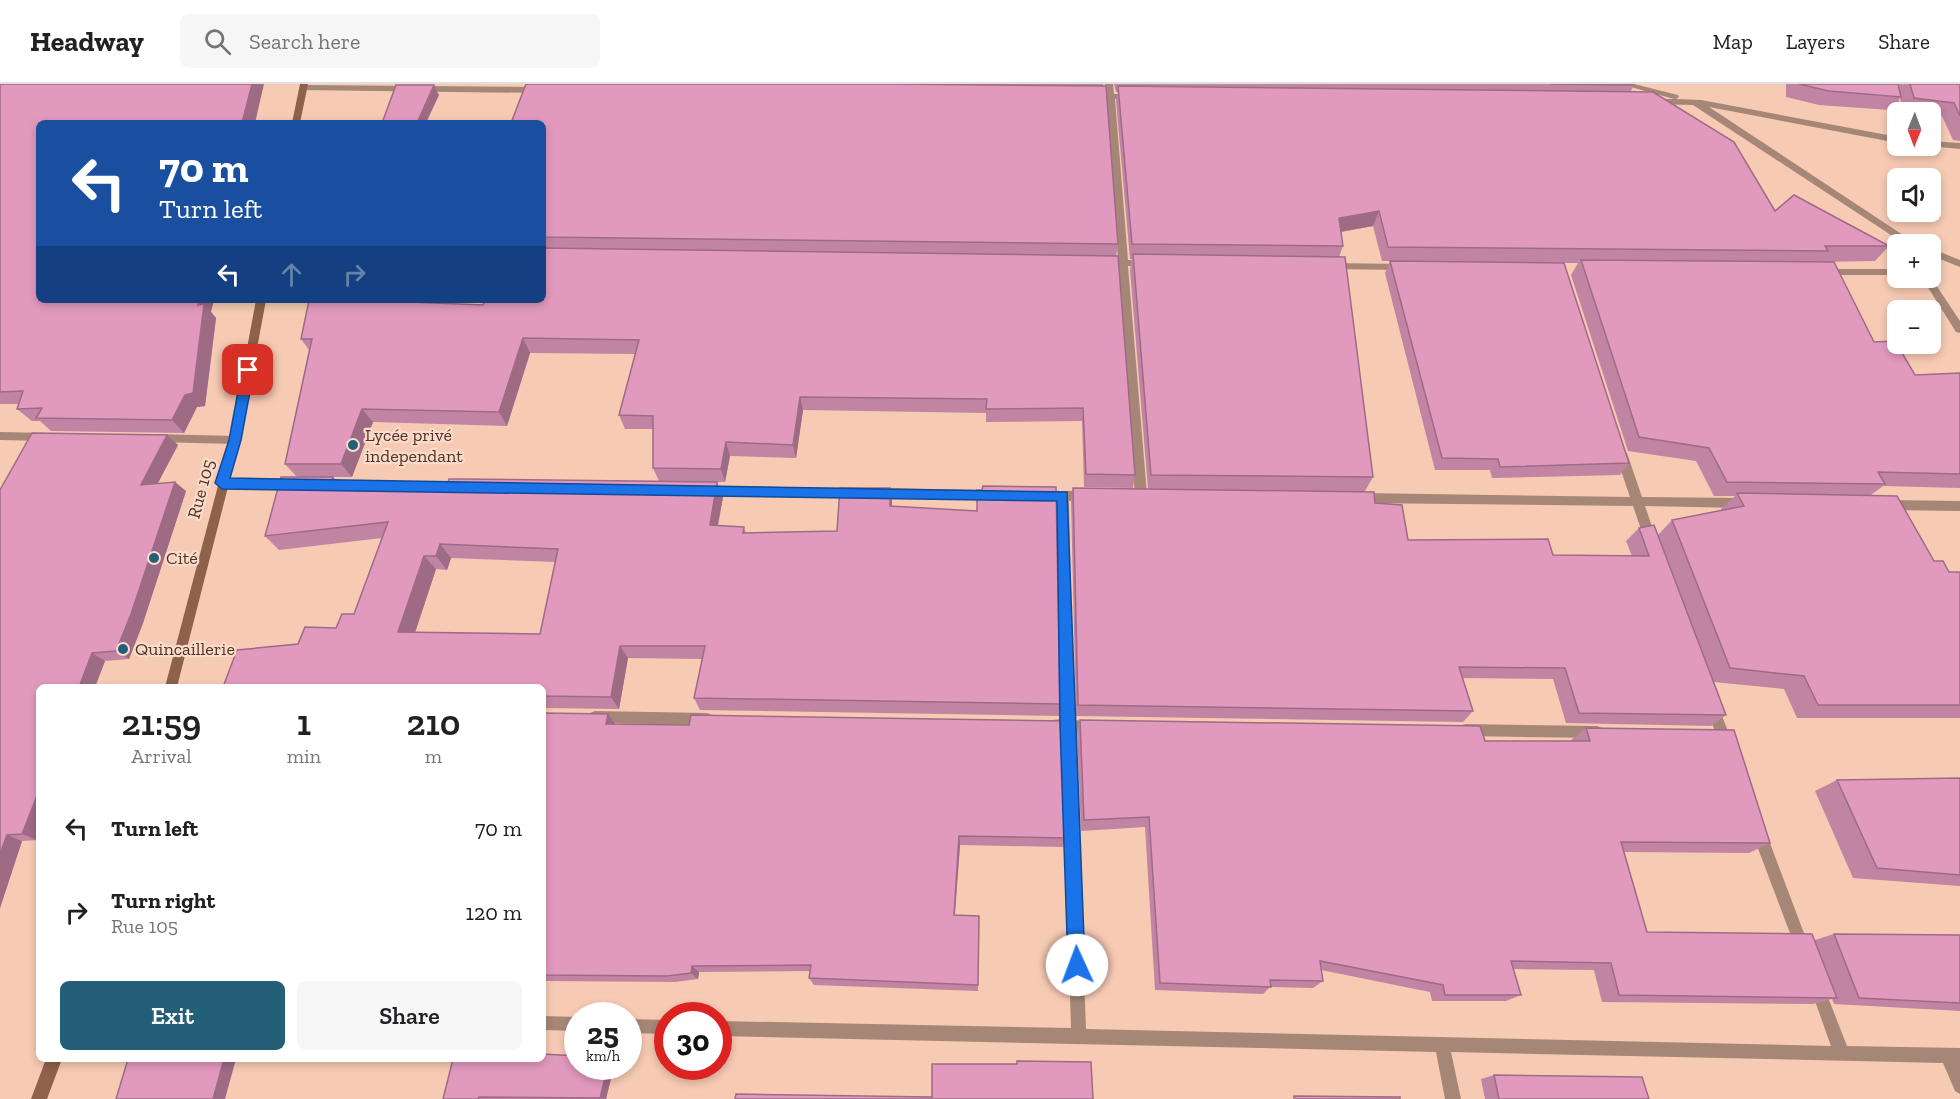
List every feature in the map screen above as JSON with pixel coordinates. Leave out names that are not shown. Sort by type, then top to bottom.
[{"type":"street","points":[[1109,84],[1141,495]]},
{"type":"street","points":[[1624,84],[1695,102],[1887,138]]},
{"type":"street","points":[[1892,84],[1895,102]]},
{"type":"street","points":[[297,120],[303,86],[553,91]]},
{"type":"street","points":[[1074,96],[1146,97]]},
{"type":"street","points":[[1647,102],[1695,102],[1893,234]]},
{"type":"street","points":[[1941,145],[1960,146]]},
{"type":"street","points":[[1941,256],[1960,264]]},
{"type":"street","points":[[1088,262],[1159,264]]},
{"type":"street","points":[[1325,266],[1420,268]]},
{"type":"street","points":[[1814,272],[1887,272]]},
{"type":"street","points":[[1933,288],[1960,329]]},
{"type":"street","name":"Rue 105","points":[[172,684],[235,440],[260,303]]},
{"type":"street","points":[[1615,435],[1636,502],[1657,557]]},
{"type":"street","points":[[0,436],[59,437]]},
{"type":"street","points":[[143,438],[235,440]]},
{"type":"street","points":[[222,483],[306,485]]},
{"type":"street","points":[[696,490],[1004,495]]},
{"type":"street","points":[[1028,495],[1096,496]]},
{"type":"street","points":[[1063,496],[1079,1037]]},
{"type":"street","points":[[1353,498],[1756,503]]},
{"type":"street","points":[[1876,505],[1960,506]]},
{"type":"street","points":[[1705,689],[1716,733],[1730,756]]},
{"type":"street","points":[[579,717],[722,720]]},
{"type":"street","points":[[1032,725],[1103,726]]},
{"type":"street","points":[[1448,730],[1615,732]]},
{"type":"street","points":[[1755,822],[1842,1054]]},
{"type":"street","points":[[546,1023],[564,1024]]},
{"type":"street","points":[[732,1028],[1954,1056],[1960,1086]]},
{"type":"street","points":[[1442,1043],[1453,1099]]},
{"type":"street","points":[[39,1099],[53,1062]]},
{"type":"building","points":[[0,84],[252,84],[243,120],[36,120],[36,303],[204,304],[193,393],[185,395],[172,420],[36,418],[42,408],[17,409],[23,391],[0,392]]},
{"type":"building","points":[[526,84],[1106,86],[1118,244],[546,237],[546,120],[512,120]]},
{"type":"building","points":[[1550,84],[1633,84],[1634,85]]},
{"type":"building","points":[[1799,84],[1898,84],[1901,97],[1829,91]]},
{"type":"building","points":[[1910,84],[1960,84],[1960,116],[1954,103],[1914,98]]},
{"type":"building","points":[[396,85],[434,85],[418,120],[383,120]]},
{"type":"building","points":[[1118,86],[1653,92],[1734,142],[1775,211],[1794,195],[1887,246],[1825,246],[1828,251],[1388,247],[1379,211],[1339,218],[1343,246],[1132,244]]},
{"type":"building","points":[[546,248],[1118,256],[1135,475],[1086,474],[1083,408],[986,409],[987,399],[800,397],[793,445],[726,442],[721,469],[653,468],[653,416],[619,415],[639,340],[523,338],[499,412],[362,409],[341,464],[285,464],[312,339],[301,339],[308,303],[483,305],[484,303],[546,303]]},
{"type":"building","points":[[1133,254],[1345,257],[1373,477],[1151,475]]},
{"type":"building","points":[[1581,260],[1834,262],[1874,342],[1887,341],[1887,354],[1903,354],[1915,375],[1960,373],[1960,474],[1878,472],[1885,484],[1727,482],[1709,448],[1639,437]]},
{"type":"building","points":[[1390,261],[1564,263],[1629,463],[1500,467],[1498,459],[1442,458]]},
{"type":"building","points":[[32,433],[167,435],[141,485],[175,482],[131,614],[116,651],[92,653],[80,684],[36,684],[36,799],[22,834],[7,835],[0,854],[0,490]]},
{"type":"building","points":[[281,477],[333,477],[331,484],[447,486],[449,479],[717,482],[710,525],[744,527],[743,533],[837,531],[840,488],[890,488],[890,506],[977,511],[977,490],[982,490],[983,486],[1056,487],[1060,704],[694,698],[705,646],[620,646],[611,697],[546,696],[546,684],[224,684],[237,650],[298,644],[305,627],[336,628],[342,614],[354,614],[388,522],[265,536]],"holes":[[[440,544],[558,549],[540,634],[398,632],[424,556],[436,556]]]},
{"type":"building","points":[[1073,488],[1374,492],[1375,503],[1402,505],[1408,540],[1548,539],[1553,555],[1649,556],[1639,528],[1654,525],[1726,715],[1579,713],[1565,668],[1459,667],[1473,711],[1078,705]]},
{"type":"building","points":[[1737,493],[1897,496],[1934,561],[1943,561],[1949,572],[1960,572],[1960,705],[1818,705],[1804,676],[1730,668],[1672,520],[1744,506]]},
{"type":"building","points":[[546,713],[608,714],[606,724],[689,725],[691,715],[1062,721],[1065,838],[959,836],[954,915],[979,916],[978,985],[809,978],[811,965],[692,966],[691,973],[667,976],[546,975]]},
{"type":"building","points":[[1080,720],[1480,726],[1485,741],[1590,741],[1586,728],[1734,730],[1770,843],[1621,842],[1647,932],[1812,934],[1837,998],[1619,995],[1611,963],[1511,961],[1521,995],[1445,995],[1443,985],[1320,961],[1323,981],[1270,980],[1271,987],[1160,983],[1149,817],[1084,820]]},
{"type":"building","points":[[1960,778],[1960,875],[1877,868],[1837,780]]},
{"type":"building","points":[[1834,934],[1960,935],[1960,1003],[1859,998]]},
{"type":"building","points":[[546,1054],[564,1055],[564,1080],[604,1080],[600,1098],[479,1097],[478,1099],[443,1099],[452,1062],[546,1062]]},
{"type":"building","points":[[1017,1061],[1091,1062],[1093,1099],[735,1099],[736,1094],[932,1097],[932,1064],[1017,1064]]},
{"type":"building","points":[[127,1062],[223,1062],[213,1099],[116,1099]]},
{"type":"building","points":[[1494,1075],[1642,1077],[1649,1099],[1499,1099]]},
{"type":"building","points":[[1294,1096],[1400,1097],[1400,1099],[1294,1099]]},
{"type":"place","name":"Lycée privé independant","points":[[353,445]]},
{"type":"place","name":"Cité","points":[[154,558]]},
{"type":"place","name":"Quincaillerie","points":[[123,649]]},
{"type":"route","points":[[248,370],[235,440],[222,483],[1063,496],[1068,725],[1077,965]]}]
